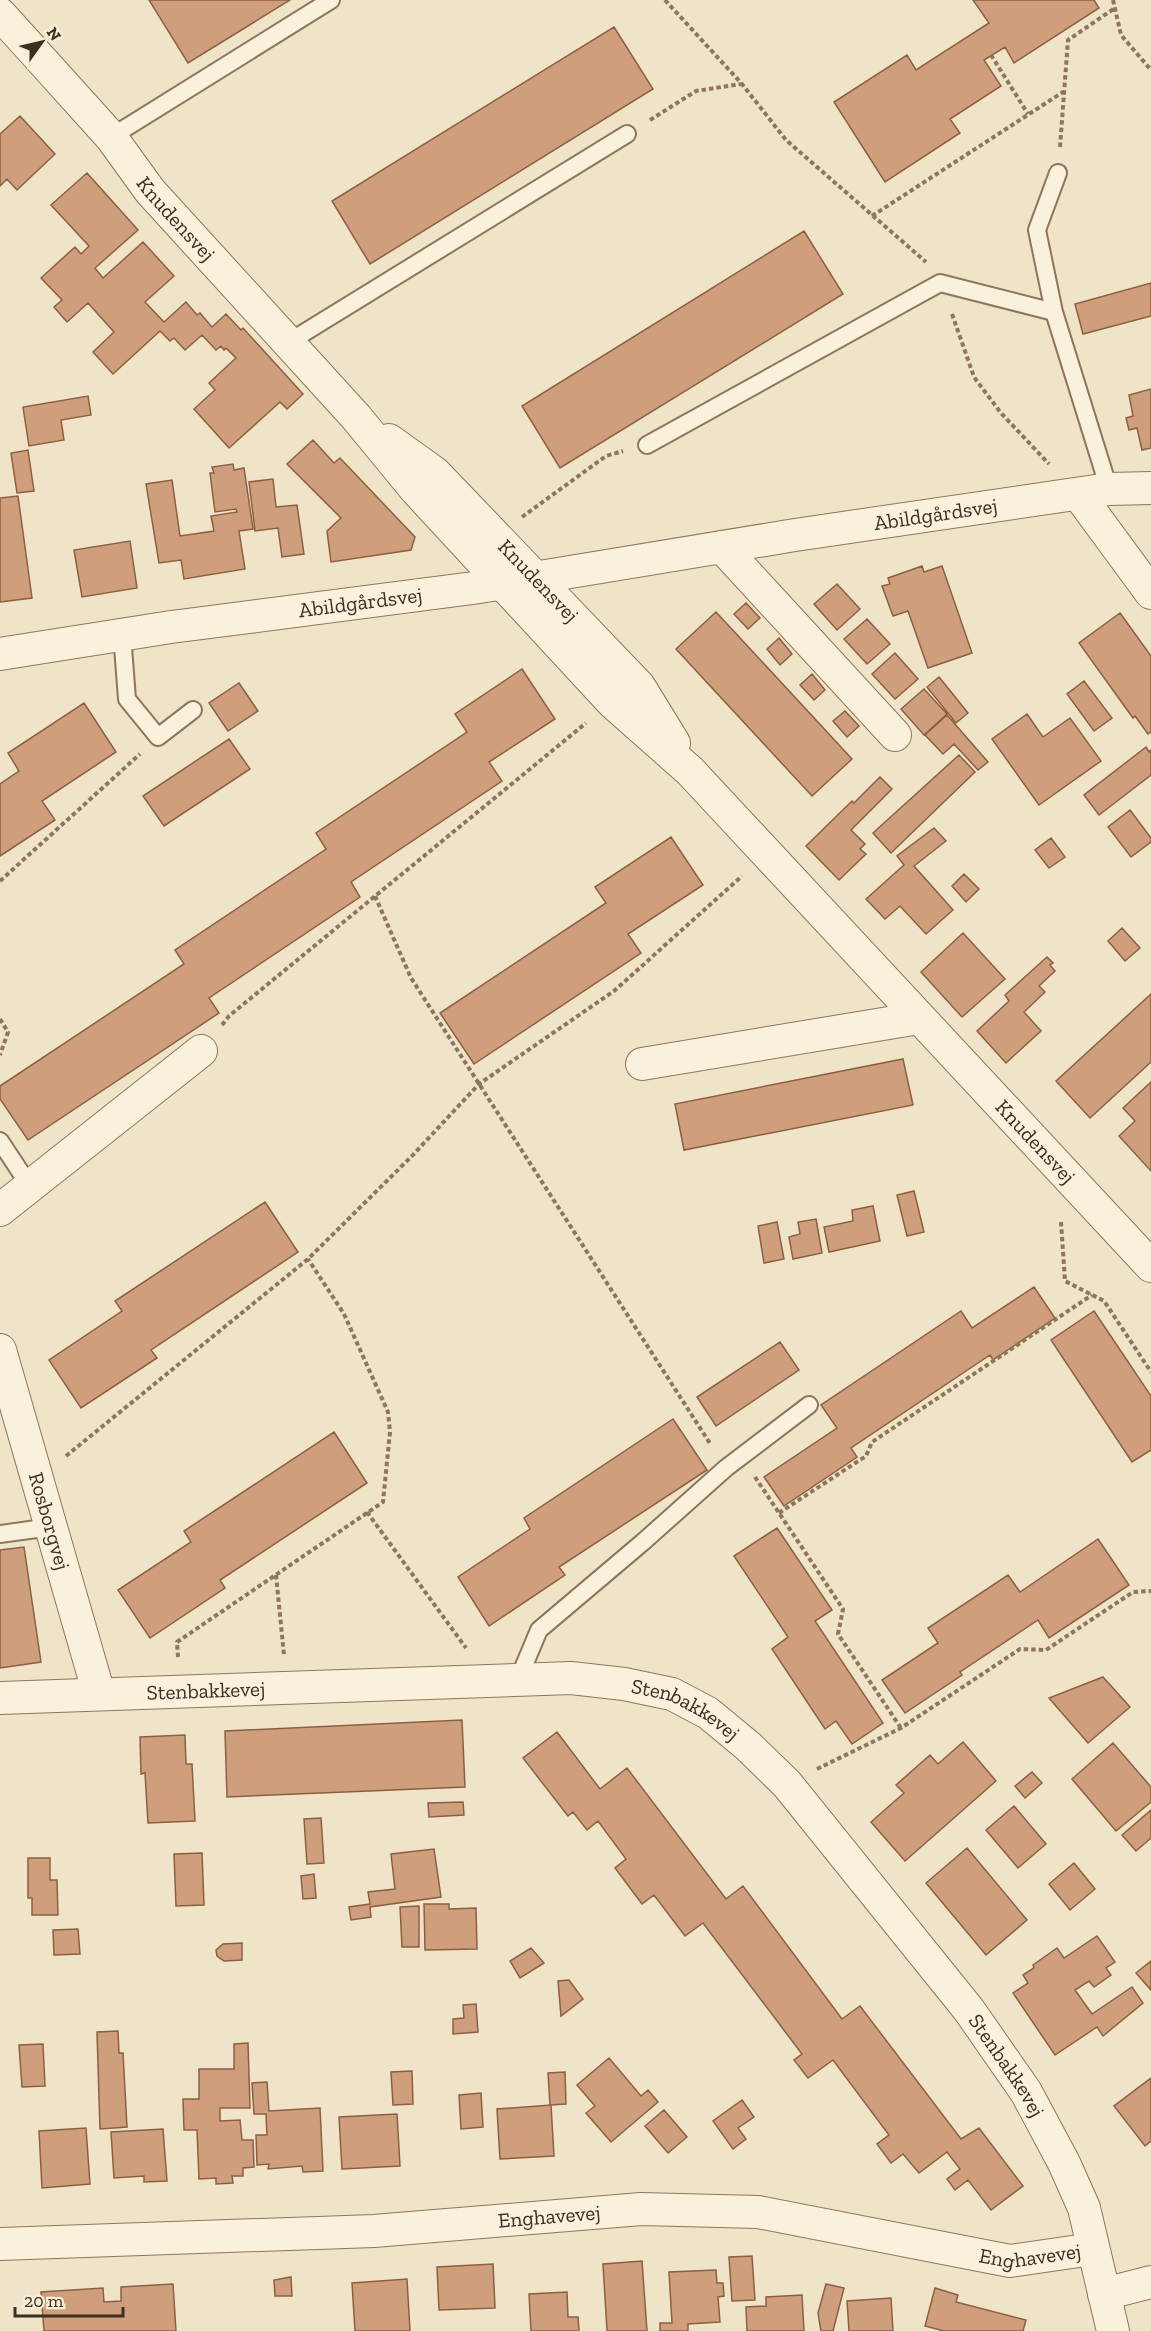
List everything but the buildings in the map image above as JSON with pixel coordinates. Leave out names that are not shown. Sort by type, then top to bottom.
[{"type":"street","name":"Knudensvej","points":[[0,14],[111,137],[150,190],[356,417],[416,490],[612,702],[690,771],[1151,1266]]},
{"type":"street","name":"Knudensvej","points":[[356,417],[435,473],[639,686],[690,771]]},
{"type":"street","name":"Abildgårdsvej","points":[[0,654],[122,634],[502,583],[722,547],[1094,492],[1151,488]]},
{"type":"street","points":[[1094,492],[1151,593]]},
{"type":"street","points":[[722,547],[895,735]]},
{"type":"street","points":[[642,1064],[919,1018]]},
{"type":"street","points":[[0,1210],[201,1051]]},
{"type":"street","name":"Rosborgvej","points":[[0,1350],[99,1694]]},
{"type":"street","name":"Stenbakkevej","points":[[0,1698],[571,1678],[624,1684],[672,1694],[708,1713],[748,1746],[787,1784],[969,2010],[1026,2092],[1064,2163],[1084,2208],[1113,2331]]},
{"type":"street","name":"Enghavevej","points":[[0,2244],[374,2231],[641,2209],[758,2212],[1010,2261],[1093,2249]]},
{"type":"street","points":[[1104,2294],[1151,2282]]},
{"type":"lane","points":[[111,137],[332,0]]},
{"type":"lane","points":[[289,342],[627,134]]},
{"type":"lane","points":[[1058,173],[1036,230],[1094,492]]},
{"type":"lane","points":[[647,445],[940,283],[1054,312]]},
{"type":"lane","points":[[122,634],[127,699],[158,737],[193,710]]},
{"type":"lane","points":[[0,1140],[29,1185]]},
{"type":"lane","points":[[504,1680],[539,1630],[726,1468],[809,1405]]},
{"type":"lane","points":[[0,1534],[51,1527]]},
{"type":"path","points":[[665,0],[742,84],[786,140],[925,260],[940,283],[974,377],[1001,414],[1094,492]]},
{"type":"path","points":[[1113,0],[1121,35],[1151,70]]},
{"type":"path","points":[[1058,173],[1068,40],[1115,8]]},
{"type":"path","points":[[991,56],[1028,114]]},
{"type":"path","points":[[627,134],[696,91],[742,84]]},
{"type":"path","points":[[872,216],[1063,93]]},
{"type":"path","points":[[496,536],[606,456],[647,445]]},
{"type":"path","points":[[201,1051],[230,1016],[612,702]]},
{"type":"path","points":[[0,881],[158,737]]},
{"type":"path","points":[[38,1479],[308,1259],[412,1156],[479,1084],[614,991],[767,854]]},
{"type":"path","points":[[375,896],[411,978],[726,1468]]},
{"type":"path","points":[[0,1019],[8,1032],[0,1055]]},
{"type":"path","points":[[1084,1195],[1061,1217],[1065,1281],[1104,1301],[1151,1372]]},
{"type":"path","points":[[180,1691],[177,1642],[383,1502],[390,1432],[388,1412],[344,1314],[308,1259]]},
{"type":"path","points":[[779,1513],[866,1456],[872,1442],[1092,1295]]},
{"type":"path","points":[[742,1456],[843,1609],[838,1634],[901,1728]]},
{"type":"path","points":[[367,1512],[504,1680]]},
{"type":"path","points":[[276,1575],[287,1688]]},
{"type":"path","points":[[787,1784],[901,1728],[1020,1648],[1046,1650],[1133,1592],[1151,1591]]}]
